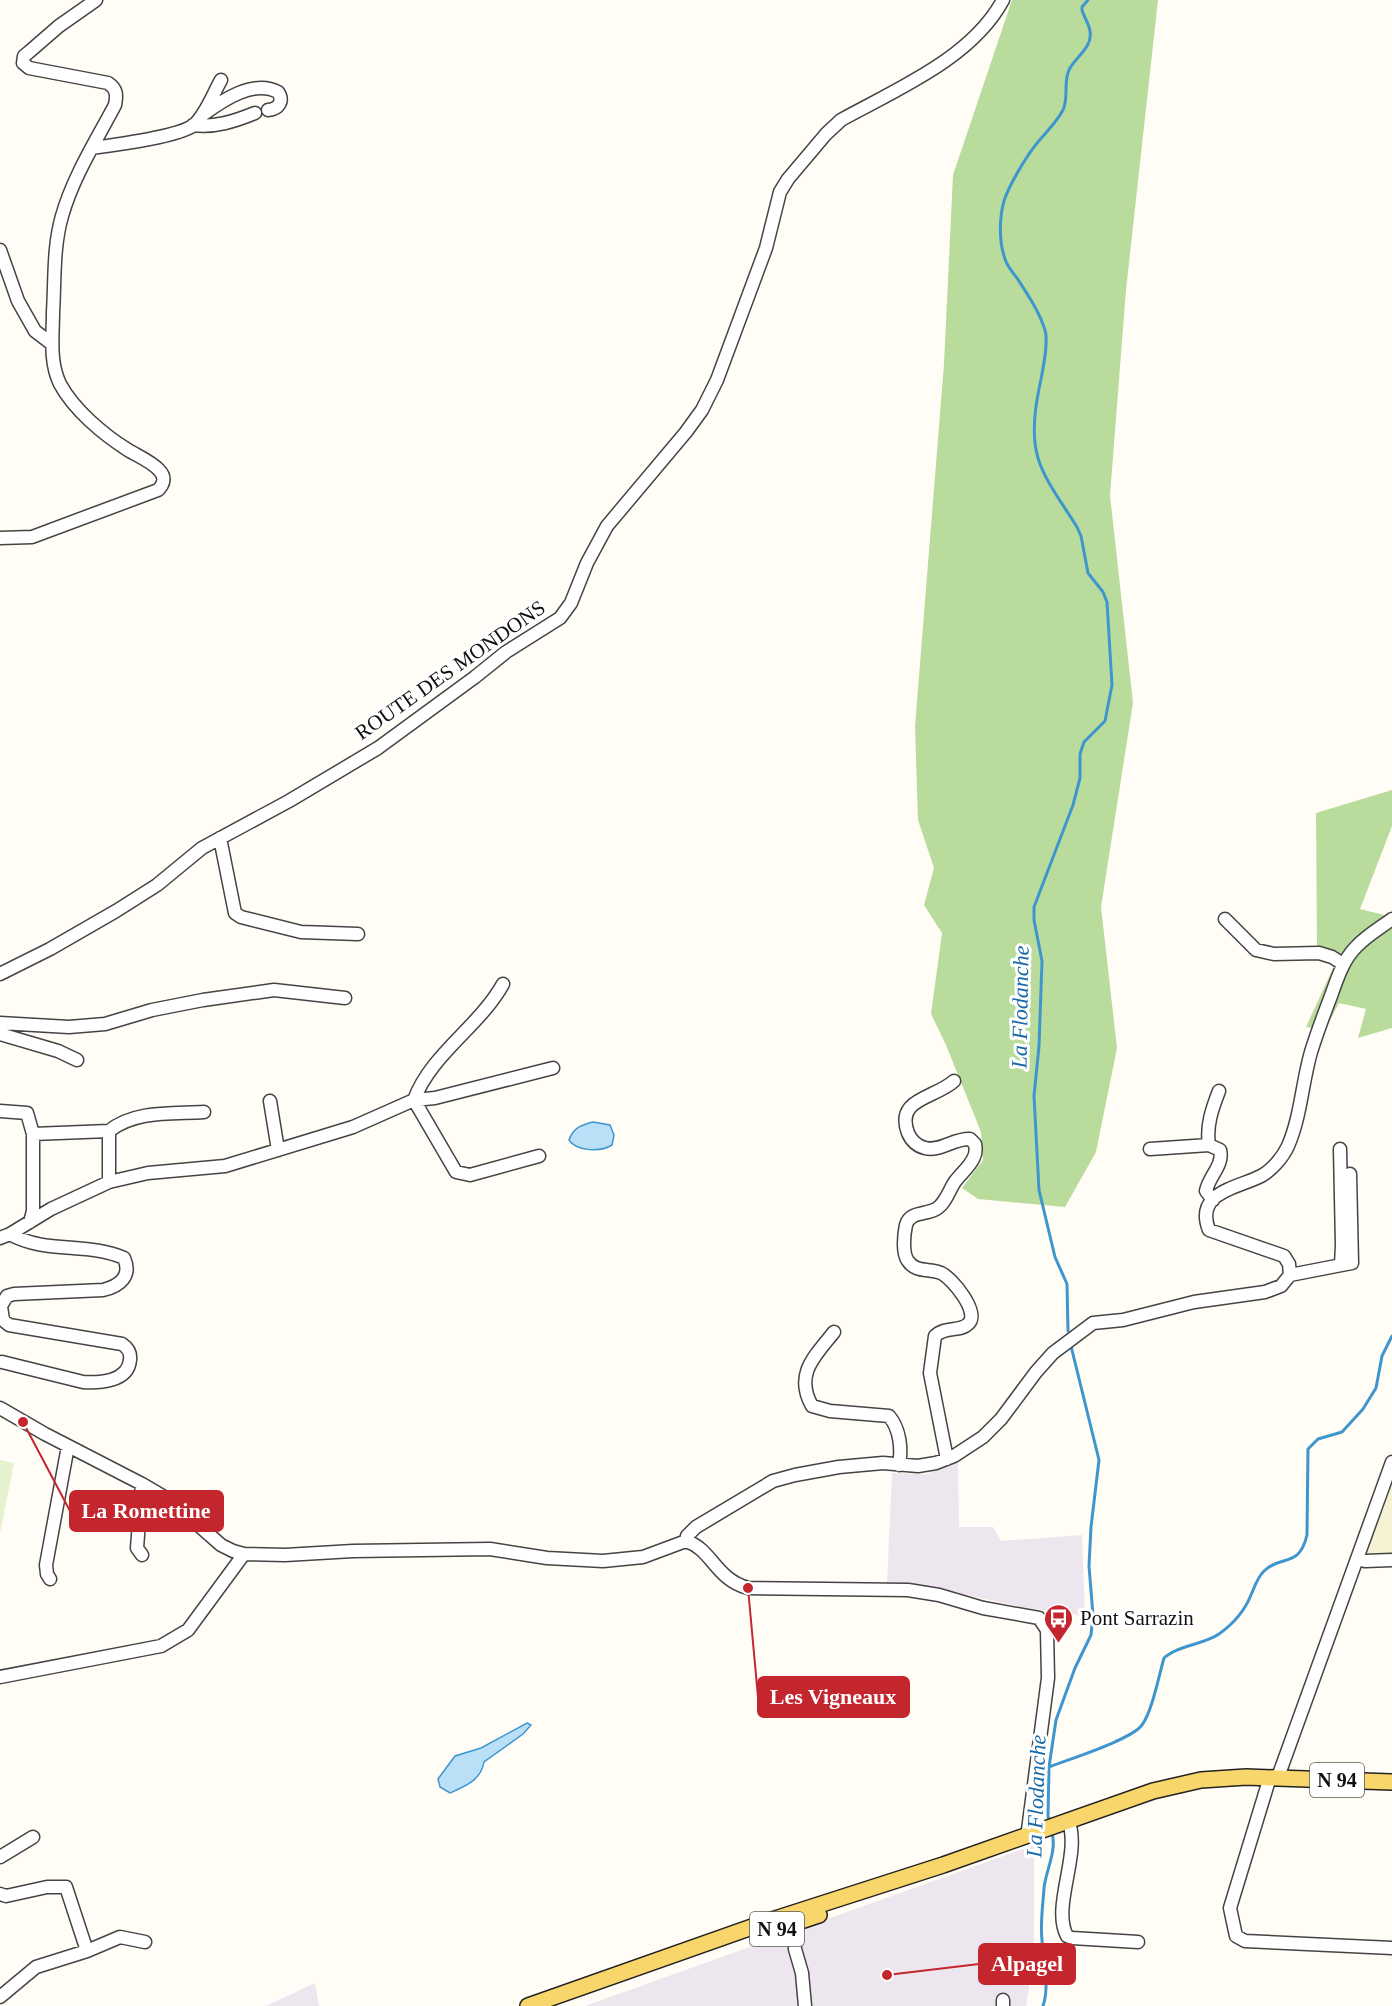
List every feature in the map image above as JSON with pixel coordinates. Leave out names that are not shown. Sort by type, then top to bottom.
[{"type":"main road","name":"N 94","points":[[781,1927],[825,1902],[902,1879],[1124,1800],[1181,1784],[1222,1778],[1392,1775]]},
{"type":"main road","name":"N 94","points":[[1277,1777],[1392,1782]]},
{"type":"main road","name":"N 94","points":[[528,2006],[647,1966],[827,1912],[902,1879]]},
{"type":"street","points":[[0,538],[32,537],[151,494],[162,486],[164,480],[159,470],[111,439],[66,394],[55,370],[52,344],[57,237],[68,198],[115,105],[117,92],[108,83],[29,68],[23,63],[24,56],[28,52],[59,26],[96,0]]},
{"type":"street","name":"ROUTE DES MONDONS","points":[[0,974],[50,950],[116,911],[157,885],[202,848],[290,801],[378,747],[476,677],[506,652],[560,618],[571,603],[587,563],[607,526],[702,410],[712,390],[766,248],[780,192],[788,179],[826,134],[841,120],[949,58],[977,36],[994,17],[1004,0]]},
{"type":"street","points":[[197,121],[221,80]]},
{"type":"street","points":[[92,148],[146,140],[180,131],[232,96],[264,88],[273,89],[281,97],[281,103],[268,110]]},
{"type":"street","points":[[197,121],[206,127],[255,114]]},
{"type":"street","points":[[0,250],[18,301],[35,331],[52,344]]},
{"type":"street","points":[[220,838],[235,913],[241,917],[301,932],[358,934]]},
{"type":"street","points":[[1290,1275],[1289,1264],[1284,1256],[1209,1230],[1206,1214],[1213,1200],[1223,1191],[1260,1177],[1271,1170],[1287,1148],[1302,1096],[1311,1053],[1343,964],[1356,947],[1392,919]]},
{"type":"street","points":[[1225,920],[1256,950],[1274,954],[1319,953],[1343,964]]},
{"type":"street","points":[[414,1100],[426,1075],[493,1002],[503,984]]},
{"type":"street","points":[[0,1023],[69,1027],[105,1024],[163,1008],[274,990],[345,998]]},
{"type":"street","points":[[0,1034],[58,1051],[77,1060]]},
{"type":"street","points":[[5,1236],[51,1209],[109,1182],[148,1173],[225,1166],[353,1127],[414,1100],[435,1098],[553,1068]]},
{"type":"street","points":[[947,1459],[930,1372],[935,1336],[941,1330],[969,1324],[972,1318],[971,1312],[967,1301],[948,1277],[934,1271],[917,1269],[908,1261],[905,1253],[905,1227],[914,1215],[936,1209],[941,1205],[955,1182],[974,1159],[975,1144],[970,1139],[963,1139],[934,1149],[925,1148],[915,1144],[909,1136],[904,1119],[907,1110],[915,1103],[954,1081]]},
{"type":"street","points":[[1209,1145],[1210,1112],[1219,1091]]},
{"type":"street","points":[[414,1100],[456,1172],[470,1175],[539,1156]]},
{"type":"street","points":[[270,1101],[278,1150]]},
{"type":"street","points":[[0,1111],[27,1113],[33,1134],[33,1200],[30,1222]]},
{"type":"street","points":[[33,1134],[109,1131],[119,1123],[138,1116],[204,1112]]},
{"type":"street","points":[[109,1131],[109,1182]]},
{"type":"street","points":[[1150,1149],[1209,1145],[1220,1150],[1222,1157],[1208,1180],[1206,1191],[1213,1200]]},
{"type":"street","points":[[1340,1149],[1341,1265]]},
{"type":"street","points":[[686,1541],[687,1536],[696,1527],[773,1481],[795,1474],[840,1467],[884,1463],[918,1466],[936,1463],[969,1448],[984,1437],[1001,1419],[1053,1353],[1093,1323],[1123,1320],[1194,1302],[1265,1292],[1281,1286],[1290,1275],[1352,1263],[1350,1174]]},
{"type":"street","points":[[1,1360],[82,1382],[92,1382],[107,1381],[124,1374],[129,1367],[130,1360],[130,1353],[122,1344],[9,1325],[3,1320],[1,1306],[3,1300],[14,1294],[113,1288],[120,1284],[127,1270],[124,1258],[111,1252],[32,1244],[5,1236]]},
{"type":"street","points":[[834,1332],[806,1370],[806,1395],[812,1406],[830,1411],[889,1416],[894,1421],[900,1441],[899,1465]]},
{"type":"street","points":[[0,1408],[171,1501],[221,1545],[244,1554],[285,1555],[353,1551],[490,1549],[548,1558],[603,1561],[643,1557],[686,1541],[698,1546],[724,1576],[748,1588],[908,1590],[1039,1618],[1047,1630],[1048,1678],[1028,1830],[1036,1832]]},
{"type":"street","points":[[50,1579],[46,1565],[68,1446]]},
{"type":"street","points":[[1392,1462],[1230,1908],[1236,1936],[1245,1941],[1392,1948]]},
{"type":"street","points":[[142,1484],[137,1548],[142,1555]]},
{"type":"street","points":[[0,1677],[161,1646],[177,1639],[188,1630],[244,1554]]},
{"type":"street","points":[[1358,1559],[1392,1560]]},
{"type":"street","points":[[1063,1822],[1072,1835],[1062,1921],[1067,1936],[1138,1942]]},
{"type":"street","points":[[0,1857],[33,1837]]},
{"type":"street","points":[[0,1894],[6,1896],[47,1887],[66,1887],[87,1951]]},
{"type":"street","points":[[781,1927],[795,1949],[802,1973],[804,2006]]},
{"type":"street","points":[[0,1997],[36,1967],[87,1951],[120,1937],[145,1942]]},
{"type":"shaded area","points":[[958,1461],[959,1527],[993,1527],[1001,1541],[1082,1535],[1085,1616],[1021,1607],[922,1585],[887,1583],[892,1473],[926,1474]]},
{"type":"shaded area","points":[[1392,1479],[1392,1556],[1374,1556],[1368,1553],[1370,1543]]},
{"type":"shaded area","points":[[1034,1845],[1034,1958],[1026,2006],[585,2006]]},
{"type":"shaded area","points":[[315,1983],[319,2006],[266,2006]]},
{"type":"green space","points":[[1012,0],[1158,0],[1126,290],[1110,495],[1133,703],[1101,907],[1117,1048],[1096,1152],[1065,1207],[978,1199],[962,1188],[983,1160],[981,1132],[931,1014],[942,933],[924,905],[934,868],[918,820],[915,726],[944,364],[953,175]]},
{"type":"green space","points":[[1392,790],[1392,826],[1360,909],[1392,917],[1392,1028],[1358,1038],[1366,1009],[1339,1003],[1325,1030],[1306,1027],[1339,955],[1317,946],[1316,813]]},
{"type":"green space","points":[[0,1460],[14,1463],[0,1533]]},
{"type":"water","points":[[593,1122],[610,1125],[614,1135],[612,1145],[589,1150],[578,1147],[569,1140],[578,1128]]},
{"type":"water","points":[[527,1723],[531,1725],[523,1734],[484,1762],[480,1773],[472,1782],[450,1793],[440,1787],[438,1779],[455,1756],[481,1748]]},
{"type":"waterway","name":"La Flodanche","points":[[1068,1331],[1067,1284],[1055,1257],[1039,1190],[1034,1096],[1039,1046],[1042,961],[1034,920],[1034,907],[1073,805],[1080,778],[1080,754],[1084,742],[1105,721],[1112,685],[1107,602],[1103,592],[1088,573],[1077,527],[1054,492],[1040,463],[1034,432],[1035,412],[1045,359],[1045,330],[1036,310],[1006,262],[1000,230],[1002,208],[1010,187],[1029,154],[1063,110],[1069,70],[1089,42],[1089,28],[1082,10],[1088,0]]},
{"type":"waterway","points":[[1049,1767],[1113,1743],[1136,1731],[1146,1719],[1164,1658],[1176,1650],[1219,1634],[1242,1611],[1264,1571],[1299,1553],[1307,1535],[1308,1449],[1318,1439],[1342,1432],[1363,1409],[1376,1388],[1382,1356],[1392,1336]]},
{"type":"waterway","name":"La Flodanche","points":[[1050,1824],[1048,1816],[1049,1767],[1056,1720],[1075,1668],[1091,1635],[1093,1615],[1089,1566],[1099,1460],[1071,1346]]},
{"type":"waterway","name":"La Flodanche","points":[[1043,2006],[1046,1981],[1041,1921],[1045,1881],[1053,1847],[1052,1833]]},
{"type":"place","name":"La Romettine","points":[[23,1422]]},
{"type":"place","name":"Les Vigneaux","points":[[748,1588]]},
{"type":"place","name":"Pont Sarrazin","points":[[1059,1644]]},
{"type":"place","name":"Alpagel","points":[[887,1975]]}]
